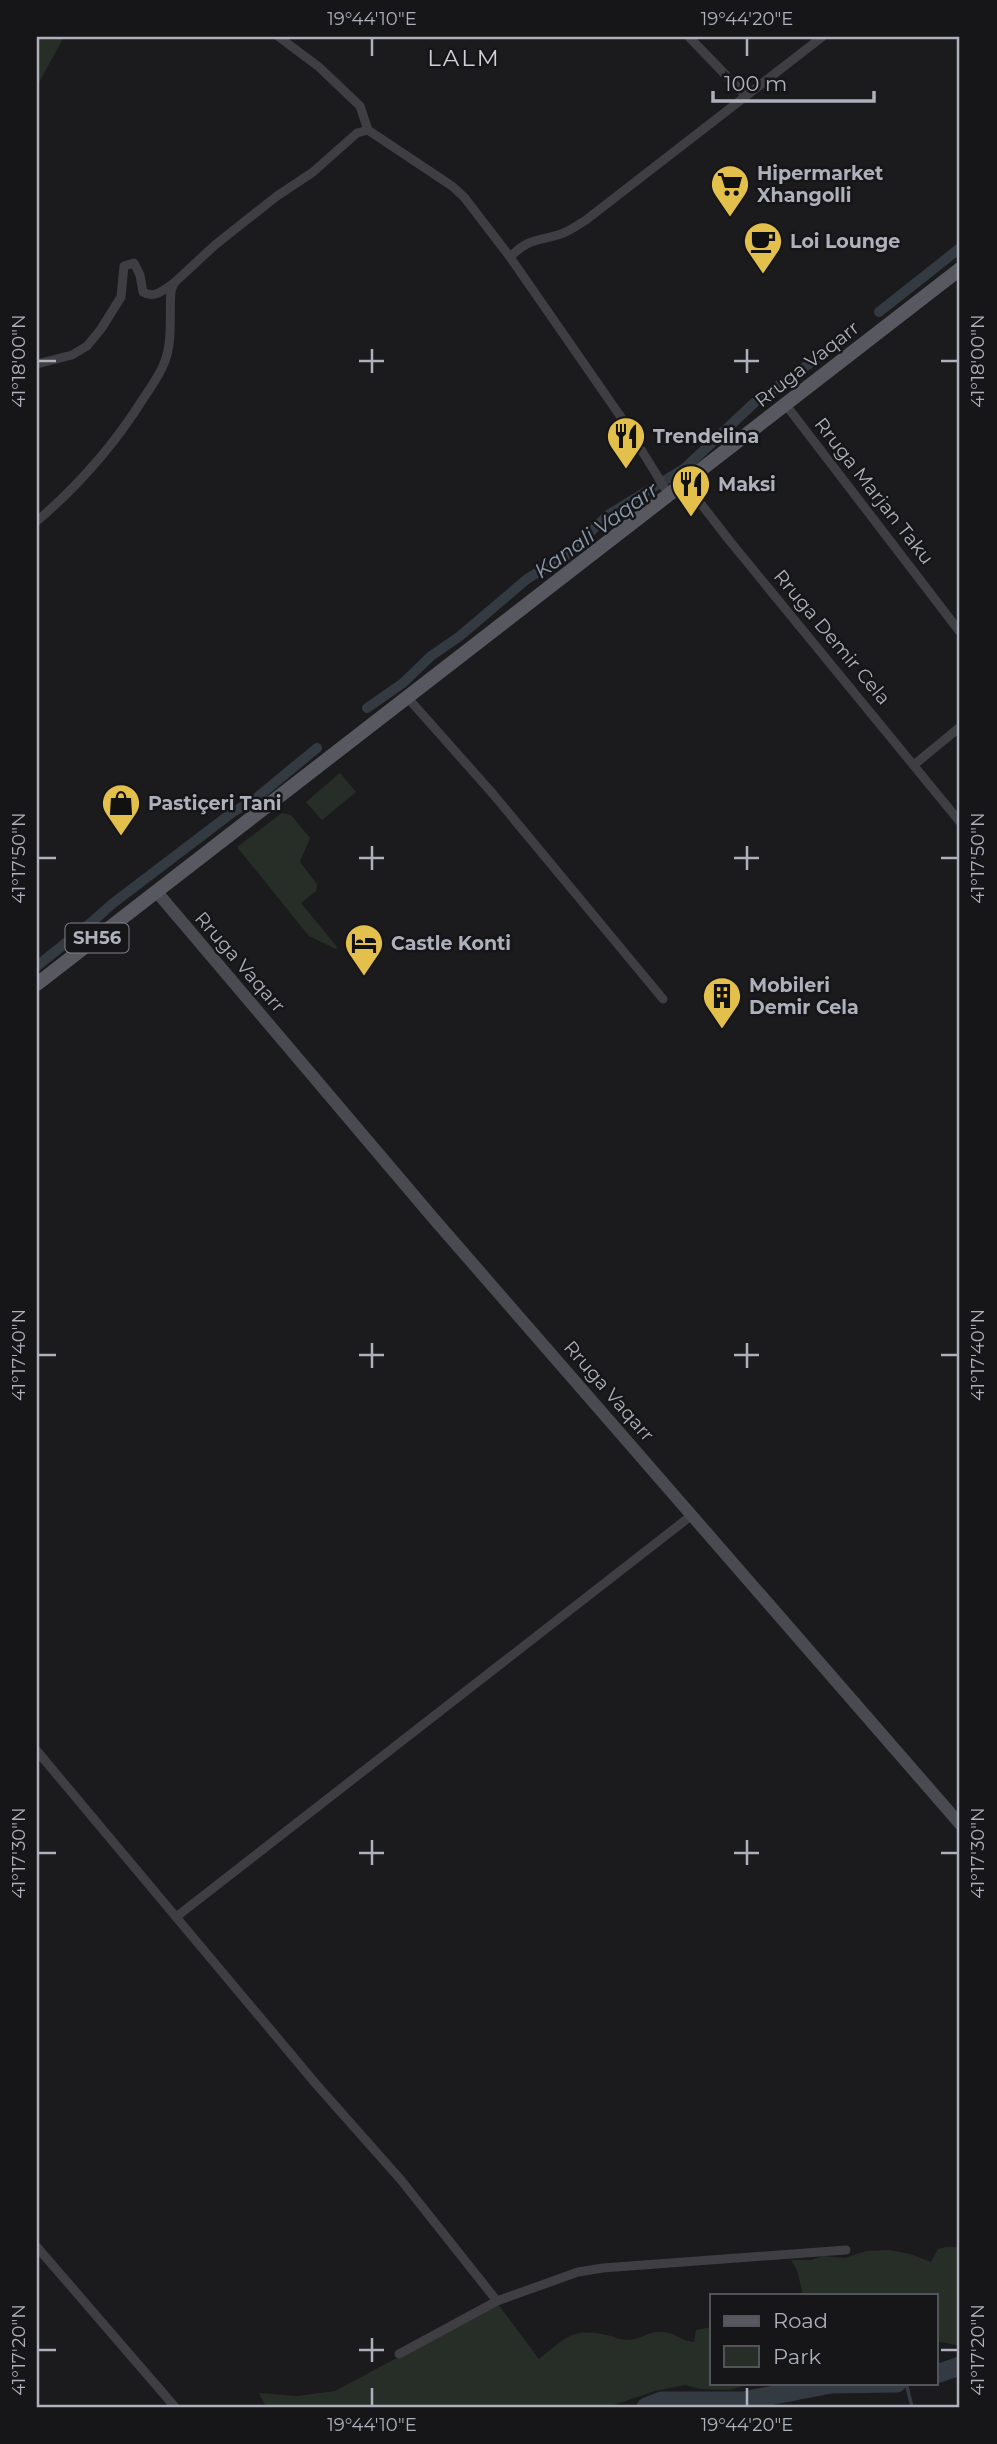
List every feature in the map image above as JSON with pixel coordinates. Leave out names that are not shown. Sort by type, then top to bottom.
[{"type":"main road","name":"Rruga Vaqarr","points":[[960,269],[786,405],[684,482],[667,491],[156,891],[426,1209],[960,1824]]},
{"type":"main road","name":"SH56","points":[[37,984],[156,891]]},
{"type":"street","points":[[279,37],[319,67],[360,106],[368,130],[452,186],[464,197],[510,257],[623,420],[667,491]]},
{"type":"street","points":[[689,37],[745,96]]},
{"type":"street","points":[[510,257],[534,239],[563,233],[586,220],[822,37]]},
{"type":"street","points":[[37,364],[64,358],[88,346],[121,297],[124,266],[128,263],[134,263],[138,268],[143,292],[155,295],[174,283],[215,245],[277,196],[313,172],[357,133],[368,130]]},
{"type":"street","points":[[37,521],[62,500],[94,464],[131,419],[152,386],[165,362],[168,348],[171,291],[174,283]]},
{"type":"street","name":"Rruga Marjan Taku","points":[[786,405],[960,632]]},
{"type":"street","name":"Rruga Demir Cela","points":[[684,482],[960,822]]},
{"type":"street","points":[[407,697],[494,794],[663,999]]},
{"type":"street","points":[[915,764],[960,727]]},
{"type":"street","points":[[176,1917],[692,1515]]},
{"type":"street","points":[[37,1751],[149,1888],[401,2180],[498,2301]]},
{"type":"street","points":[[37,2247],[175,2407]]},
{"type":"street","points":[[399,2354],[498,2301],[578,2272],[846,2250]]},
{"type":"green space","points":[[37,37],[64,37],[37,86]]},
{"type":"green space","points":[[340,773],[356,792],[322,820],[306,802]]},
{"type":"green space","points":[[282,813],[291,815],[310,838],[300,862],[317,884],[316,891],[301,903],[336,949],[309,936],[237,847]]},
{"type":"green space","points":[[960,2247],[960,2346],[937,2341],[937,2294],[803,2294],[797,2270],[791,2260],[811,2260],[823,2256],[845,2258],[866,2251],[889,2250],[931,2262],[938,2249]]},
{"type":"green space","points":[[498,2304],[539,2359],[569,2336],[576,2334],[594,2333],[627,2340],[654,2332],[664,2332],[694,2342],[696,2330],[710,2327],[710,2384],[750,2384],[729,2390],[700,2389],[685,2385],[655,2391],[608,2407],[266,2407],[259,2393],[297,2396],[335,2391]]},
{"type":"waterway","name":"Kanali Vaqarr","points":[[879,312],[960,248]]},
{"type":"waterway","name":"Kanali Vaqarr","points":[[367,708],[403,683],[431,656],[460,636],[527,579],[568,554],[608,515],[685,468],[754,403],[826,352]]},
{"type":"waterway","points":[[37,966],[112,904],[233,812],[254,800],[317,748]]},
{"type":"waterway","points":[[937,2374],[960,2366]]},
{"type":"waterway","points":[[646,2407],[661,2401],[743,2401],[831,2384]]},
{"type":"waterway","points":[[906,2384],[912,2407]]},
{"type":"place","name":"Hipermarket Xhangolli","points":[[730,218]]},
{"type":"place","name":"Loi Lounge","points":[[763,275]]},
{"type":"place","name":"Trendelina","points":[[626,470]]},
{"type":"place","name":"Maksi","points":[[691,518]]},
{"type":"place","name":"Pastiçeri Tani","points":[[121,837]]},
{"type":"place","name":"Castle Konti","points":[[364,977]]},
{"type":"place","name":"Mobileri Demir Cela","points":[[722,1030]]},
{"type":"district","name":"LALM","points":[[464,58]]}]
